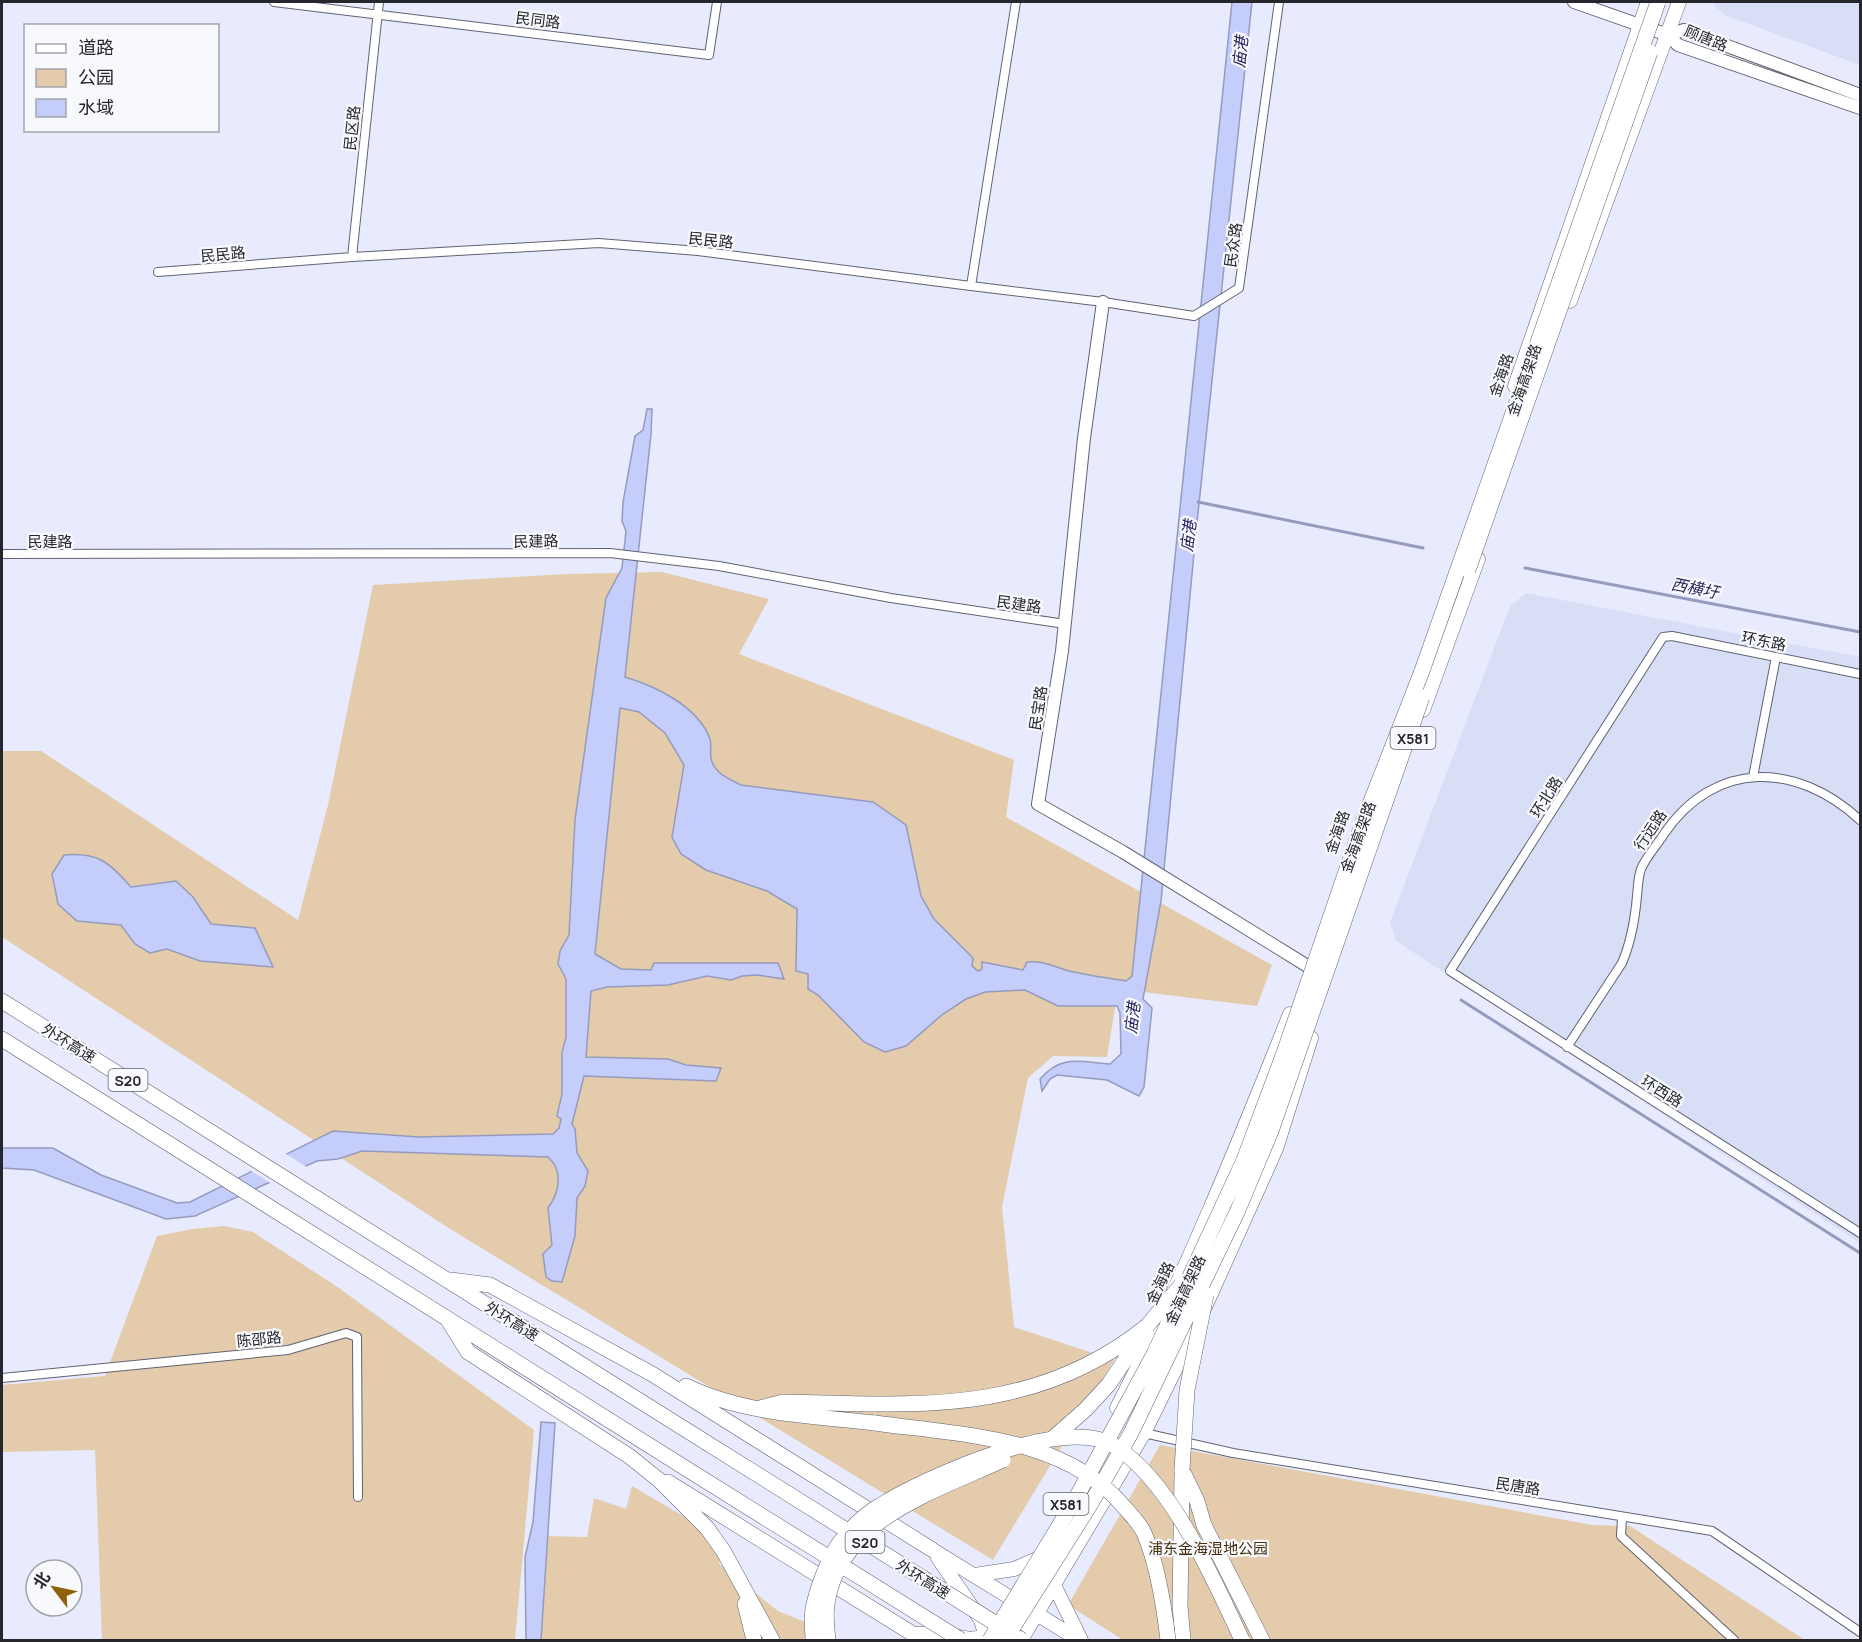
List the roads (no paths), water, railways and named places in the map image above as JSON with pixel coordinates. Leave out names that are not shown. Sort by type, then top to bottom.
[{"type":"highway","name":"金海高架路","points":[[986,1640],[1076,1498],[1154,1354],[1197,1266],[1244,1160],[1284,1053],[1363,822],[1422,671],[1658,2]]},
{"type":"highway","name":"金海高架路","points":[[1006,1639],[1090,1505],[1131,1433],[1238,1210],[1271,1131],[1331,952],[1668,2]]},
{"type":"highway","name":"外环高速","points":[[2,1001],[707,1443],[1024,1636]]},
{"type":"highway","name":"S20","points":[[2,1039],[961,1641]]},
{"type":"highway","points":[[1183,1641],[1180,1606],[1182,1470],[1187,1390],[1206,1295],[1238,1210]]},
{"type":"highway","points":[[828,1641],[827,1605],[833,1582],[850,1549],[870,1528],[892,1512],[1007,1458],[1043,1444],[1064,1430],[1109,1384],[1147,1326],[1197,1266]]},
{"type":"highway","points":[[445,1279],[490,1285],[652,1374],[931,1549]]},
{"type":"highway","points":[[446,1317],[468,1352],[629,1456],[659,1480],[706,1528],[724,1552],[772,1641]]},
{"type":"highway","points":[[760,1408],[783,1402],[940,1403],[1001,1395],[1052,1382],[1116,1351],[1147,1326]]},
{"type":"highway","points":[[652,1374],[670,1377],[715,1398],[760,1408],[996,1440],[1046,1452],[1097,1481],[1116,1496],[1144,1532],[1159,1589],[1168,1641]]},
{"type":"highway","points":[[813,1641],[813,1609],[826,1569],[838,1545],[860,1521],[881,1505],[962,1465],[1040,1441],[1079,1436],[1112,1444],[1150,1478],[1175,1512],[1209,1570],[1242,1641]]},
{"type":"highway","points":[[1182,1470],[1197,1501],[1204,1525],[1261,1639]]},
{"type":"highway","points":[[659,1480],[674,1484],[917,1637]]},
{"type":"highway","points":[[741,1586],[754,1641]]},
{"type":"main road","name":"金海路","points":[[986,1640],[1037,1559],[1149,1346],[1216,1199],[1309,967],[1364,804],[1412,681],[1648,2]]},
{"type":"main road","name":"X581","points":[[1024,1636],[1144,1433],[1183,1357],[1276,1149],[1352,904],[1679,2]]},
{"type":"main road","points":[[931,1549],[951,1573],[981,1620],[986,1640]]},
{"type":"main road","points":[[931,1549],[975,1575],[1007,1604],[1036,1614],[1080,1641]]},
{"type":"main road","points":[[975,1575],[1014,1569],[1037,1559]]},
{"type":"main road","points":[[1054,1585],[1080,1641]]},
{"type":"main road","points":[[1006,1639],[1007,1604]]},
{"type":"main road","points":[[917,1637],[942,1634],[986,1640],[1024,1636]]},
{"type":"street","name":"民同路","points":[[274,2],[709,55],[717,2]]},
{"type":"street","name":"民区路","points":[[352,257],[379,2]]},
{"type":"street","points":[[971,286],[1016,2]]},
{"type":"street","name":"民众路","points":[[971,286],[1194,316],[1239,288],[1279,2]]},
{"type":"street","points":[[1574,2],[1668,35]]},
{"type":"street","name":"顾唐路","points":[[1860,95],[1684,30],[1668,35],[1678,45],[1860,108]]},
{"type":"street","name":"民民路","points":[[158,272],[352,257],[599,243],[698,251],[971,286]]},
{"type":"street","name":"民宝路","points":[[1103,302],[1084,438],[1065,624],[1038,804],[1137,861],[1309,967]]},
{"type":"street","name":"民建路","points":[[2,554],[610,553],[718,566],[891,598],[1065,624]]},
{"type":"street","name":"环东路","points":[[1663,637],[1672,636],[1860,674]]},
{"type":"street","name":"环北路","points":[[1450,971],[1663,637]]},
{"type":"street","points":[[1753,777],[1776,657]]},
{"type":"street","name":"行远路","points":[[1567,1047],[1622,963],[1628,948],[1642,867],[1678,813],[1696,797],[1714,787],[1753,777],[1777,778],[1832,796],[1860,820]]},
{"type":"street","name":"环西路","points":[[1450,971],[1860,1233]]},
{"type":"street","name":"陈邵路","points":[[2,1378],[288,1350],[346,1333],[357,1337],[358,1497]]},
{"type":"street","name":"民唐路","points":[[1144,1433],[1233,1453],[1713,1531],[1860,1632]]},
{"type":"street","points":[[1622,1517],[1621,1536],[1734,1641]]},
{"type":"water","name":"庙港","points":[[1232,2],[1252,2],[1196,532],[1161,901],[1143,999],[1152,1008],[1144,1087],[1139,1096],[1107,1080],[1057,1075],[1050,1079],[1042,1091],[1040,1079],[1056,1066],[1072,1061],[1110,1064],[1121,1054],[1120,1013],[1117,1006],[1058,1006],[1025,990],[985,992],[966,999],[943,1014],[906,1046],[885,1052],[864,1042],[818,995],[808,989],[808,974],[796,971],[797,909],[767,891],[706,870],[681,854],[672,837],[684,765],[665,733],[639,712],[620,708],[595,954],[621,969],[651,970],[654,963],[778,963],[784,979],[757,975],[742,976],[731,980],[707,976],[668,985],[607,987],[591,991],[586,1057],[668,1059],[686,1065],[721,1068],[716,1081],[584,1076],[572,1124],[575,1129],[577,1153],[588,1171],[585,1186],[577,1198],[575,1236],[562,1282],[552,1281],[546,1277],[543,1254],[552,1245],[548,1208],[555,1196],[558,1182],[556,1169],[548,1157],[362,1151],[338,1159],[317,1161],[195,1216],[166,1219],[34,1170],[2,1168],[2,1148],[53,1148],[101,1175],[177,1203],[190,1202],[333,1131],[419,1137],[553,1134],[559,1128],[561,1119],[557,1116],[562,1094],[562,1053],[566,1037],[566,979],[558,964],[560,951],[569,935],[575,820],[606,598],[622,568],[626,531],[622,521],[623,502],[635,436],[643,430],[647,409],[652,409],[651,434],[625,677],[662,692],[686,707],[704,727],[710,739],[714,766],[733,781],[741,785],[873,802],[906,825],[921,896],[934,919],[973,958],[972,966],[978,971],[982,969],[982,962],[1023,970],[1027,962],[1033,962],[1045,963],[1068,971],[1126,981],[1132,976]]},
{"type":"water","points":[[64,855],[86,855],[102,860],[131,887],[176,881],[193,897],[211,924],[255,928],[273,967],[200,961],[167,949],[150,953],[135,944],[121,925],[77,921],[58,904],[52,874]]},
{"type":"water","points":[[541,1422],[555,1423],[541,1640],[526,1640],[525,1557],[533,1522]]},
{"type":"waterway","points":[[1198,502],[1423,548]]},
{"type":"waterway","name":"西横圩","points":[[1525,568],[1860,632]]},
{"type":"waterway","points":[[1461,1000],[1860,1253]]},
{"type":"park label","name":"浦东金海湿地公园","points":[[1208,1548]]}]
